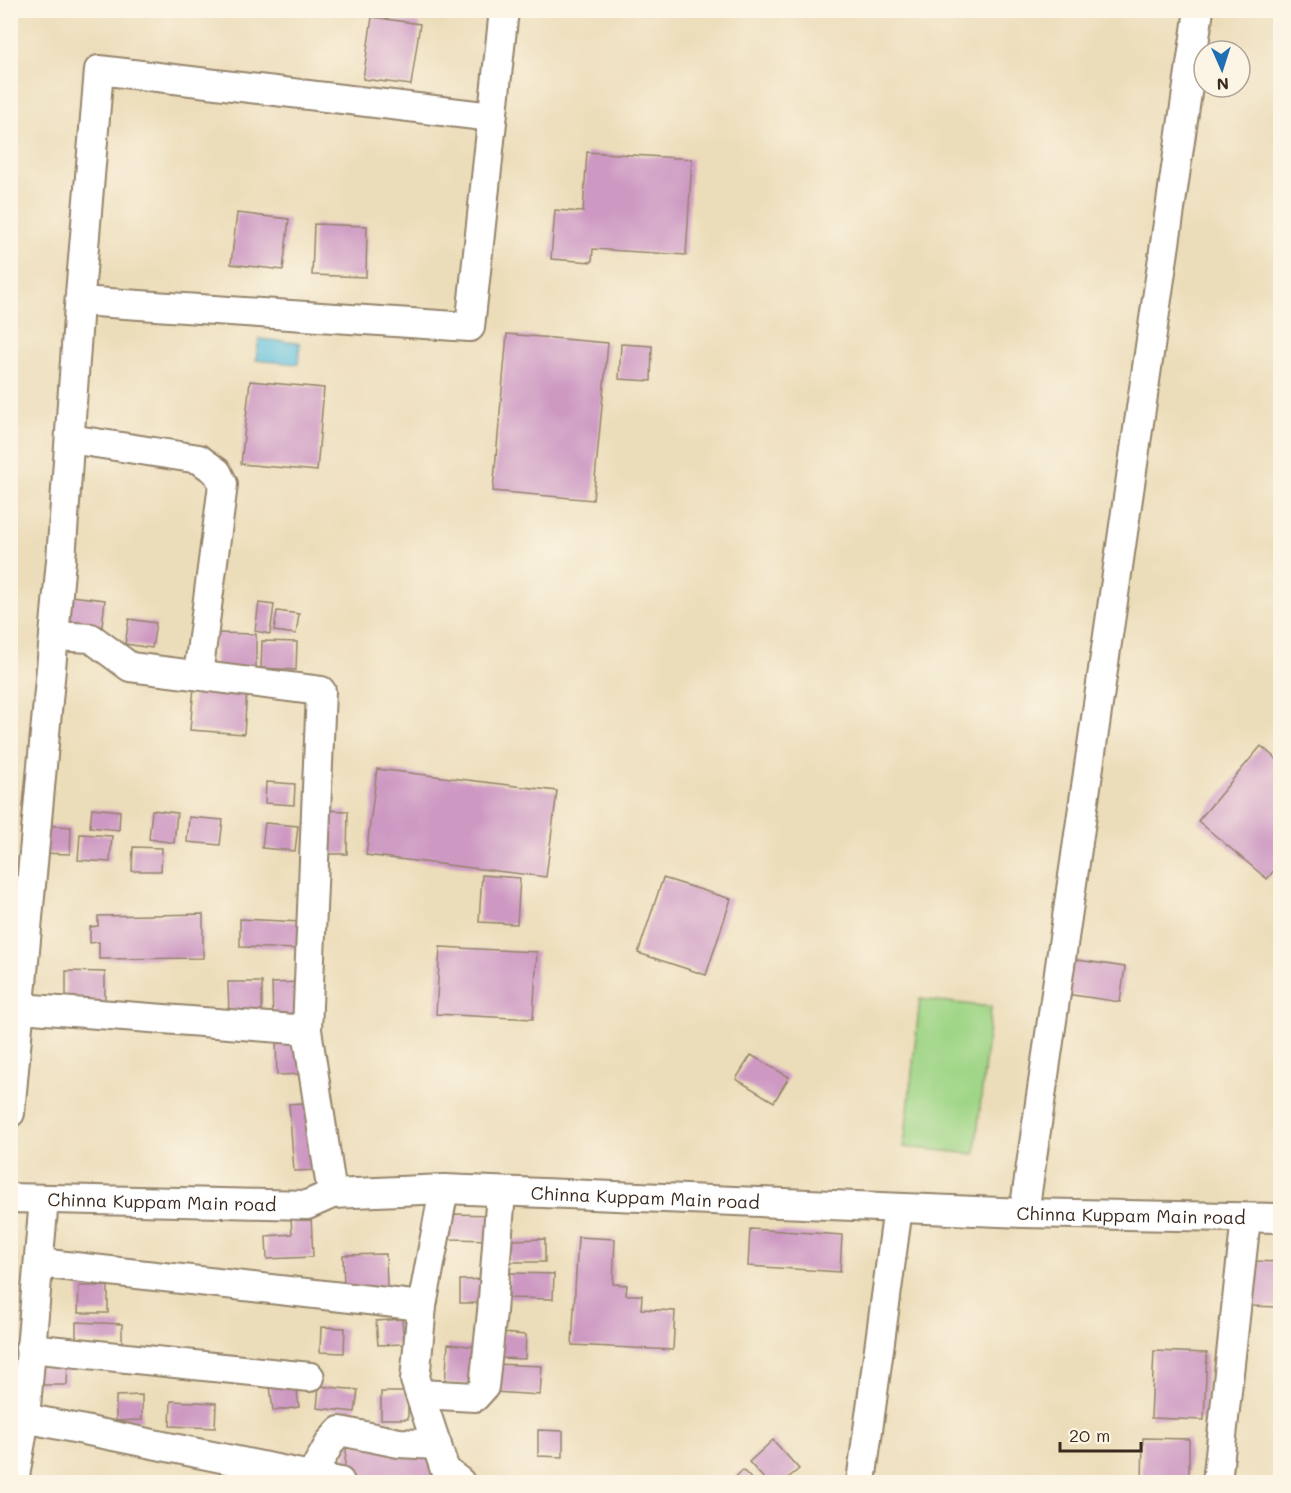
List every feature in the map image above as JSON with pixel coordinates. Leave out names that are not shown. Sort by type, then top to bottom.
[{"type":"street","points":[[80,301],[470,327],[504,10]]},
{"type":"street","points":[[1024,1213],[1199,10]]},
{"type":"street","points":[[10,1113],[54,636],[99,70],[492,117]]},
{"type":"street","points":[[70,439],[199,459],[217,472],[223,484],[198,675]]},
{"type":"street","points":[[54,636],[91,639],[130,667],[321,691],[307,1030],[332,1194]]},
{"type":"street","points":[[20,1008],[307,1030]]},
{"type":"street","points":[[444,1189],[422,1306],[415,1380],[445,1470]]},
{"type":"street","name":"Chinna Kuppam Main road","points":[[10,1198],[307,1205],[332,1194],[444,1189],[1024,1213],[1281,1218]]},
{"type":"street","points":[[420,1394],[475,1398],[484,1387],[501,1192]]},
{"type":"street","points":[[14,1482],[25,1418],[44,1199]]},
{"type":"street","points":[[861,1482],[898,1208]]},
{"type":"street","points":[[1217,1482],[1246,1218]]},
{"type":"street","points":[[39,1263],[422,1306]]},
{"type":"street","points":[[30,1348],[310,1377]]},
{"type":"street","points":[[25,1418],[310,1478],[340,1482]]},
{"type":"street","points":[[310,1478],[331,1441],[340,1431],[399,1443],[445,1470]]},
{"type":"green space","points":[[920,999],[991,1007],[975,1154],[904,1147]]},
{"type":"water","points":[[259,339],[300,343],[298,364],[256,360]]},
{"type":"building","points":[[641,10],[706,10],[706,13],[641,13]]},
{"type":"building","points":[[372,17],[420,24],[411,85],[363,79]]},
{"type":"building","points":[[587,152],[692,159],[686,255],[593,249],[592,262],[551,259],[555,210],[583,212]]},
{"type":"building","points":[[237,213],[289,219],[283,270],[231,264]]},
{"type":"building","points":[[314,224],[367,226],[366,277],[312,275]]},
{"type":"building","points":[[507,334],[608,343],[593,500],[493,491]]},
{"type":"building","points":[[621,344],[652,346],[651,381],[619,379]]},
{"type":"building","points":[[250,381],[324,388],[317,471],[241,464]]},
{"type":"building","points":[[62,595],[105,600],[102,627],[58,621]]},
{"type":"building","points":[[259,603],[274,605],[270,634],[255,631]]},
{"type":"building","points":[[277,611],[299,614],[296,634],[274,631]]},
{"type":"building","points":[[129,619],[156,623],[152,648],[125,644]]},
{"type":"building","points":[[215,633],[256,634],[256,668],[215,667]]},
{"type":"building","points":[[262,641],[297,642],[296,670],[261,668]]},
{"type":"building","points":[[194,687],[247,691],[244,734],[190,730]]},
{"type":"building","points":[[1261,746],[1280,762],[1280,863],[1267,879],[1198,821]]},
{"type":"building","points":[[377,769],[557,791],[546,877],[366,855]]},
{"type":"building","points":[[266,782],[295,784],[294,805],[265,803]]},
{"type":"building","points":[[92,808],[120,811],[119,830],[90,827]]},
{"type":"building","points":[[152,810],[177,813],[174,843],[149,839]]},
{"type":"building","points":[[318,810],[348,811],[347,854],[317,854]]},
{"type":"building","points":[[189,817],[223,820],[220,845],[187,842]]},
{"type":"building","points":[[265,823],[298,826],[295,851],[262,848]]},
{"type":"building","points":[[41,825],[71,827],[70,854],[38,853]]},
{"type":"building","points":[[80,834],[112,836],[110,862],[78,860]]},
{"type":"building","points":[[133,847],[162,848],[161,871],[132,871]]},
{"type":"building","points":[[482,875],[520,878],[517,924],[479,922]]},
{"type":"building","points":[[663,878],[731,899],[706,975],[638,953]]},
{"type":"building","points":[[203,914],[203,958],[99,959],[99,942],[90,943],[90,927],[98,926],[98,916]]},
{"type":"building","points":[[240,919],[301,922],[300,949],[240,947]]},
{"type":"building","points":[[440,947],[537,952],[533,1019],[436,1014]]},
{"type":"building","points":[[1071,959],[1125,967],[1120,1002],[1066,994]]},
{"type":"building","points":[[66,971],[105,972],[105,1004],[66,1004]]},
{"type":"building","points":[[228,982],[262,982],[262,1015],[229,1016]]},
{"type":"building","points":[[301,982],[302,1019],[273,1021],[272,983]]},
{"type":"building","points":[[303,1039],[304,1074],[277,1075],[276,1040]]},
{"type":"building","points":[[751,1055],[789,1077],[774,1102],[736,1079]]},
{"type":"building","points":[[316,1102],[320,1170],[294,1171],[289,1104]]},
{"type":"building","points":[[451,1214],[492,1215],[491,1240],[450,1239]]},
{"type":"building","points":[[311,1216],[313,1257],[267,1259],[266,1236],[292,1234],[291,1217]]},
{"type":"building","points":[[750,1229],[842,1235],[840,1272],[748,1266]]},
{"type":"building","points":[[578,1237],[615,1239],[613,1284],[627,1285],[626,1295],[642,1295],[641,1309],[675,1311],[673,1350],[572,1345]]},
{"type":"building","points":[[545,1239],[545,1262],[509,1262],[510,1240]]},
{"type":"building","points":[[386,1254],[387,1287],[344,1289],[343,1255]]},
{"type":"building","points":[[1253,1261],[1280,1262],[1280,1307],[1251,1306]]},
{"type":"building","points":[[509,1273],[554,1274],[553,1299],[509,1298]]},
{"type":"building","points":[[489,1279],[489,1303],[460,1303],[460,1280]]},
{"type":"building","points":[[79,1286],[108,1286],[108,1313],[78,1313]]},
{"type":"building","points":[[402,1319],[404,1344],[378,1345],[376,1321]]},
{"type":"building","points":[[76,1322],[122,1324],[122,1343],[76,1342]]},
{"type":"building","points":[[321,1327],[345,1328],[344,1353],[320,1352]]},
{"type":"building","points":[[502,1333],[526,1335],[525,1359],[500,1358]]},
{"type":"building","points":[[448,1344],[478,1347],[475,1385],[445,1383]]},
{"type":"building","points":[[1154,1351],[1207,1353],[1204,1420],[1151,1418]]},
{"type":"building","points":[[36,1358],[68,1359],[67,1385],[36,1385]]},
{"type":"building","points":[[496,1364],[542,1366],[540,1395],[494,1392]]},
{"type":"building","points":[[296,1382],[299,1407],[273,1411],[270,1386]]},
{"type":"building","points":[[319,1386],[358,1390],[355,1412],[317,1408]]},
{"type":"building","points":[[381,1392],[408,1392],[408,1419],[381,1419]]},
{"type":"building","points":[[142,1395],[142,1420],[116,1421],[116,1396]]},
{"type":"building","points":[[171,1401],[216,1403],[215,1428],[170,1426]]},
{"type":"building","points":[[538,1430],[563,1431],[563,1457],[538,1456]]},
{"type":"building","points":[[1143,1438],[1189,1439],[1189,1482],[1142,1482]]},
{"type":"building","points":[[773,1440],[799,1469],[783,1482],[767,1482],[749,1462]]},
{"type":"building","points":[[347,1443],[435,1451],[432,1482],[343,1482]]},
{"type":"building","points":[[743,1470],[754,1482],[730,1482]]}]
